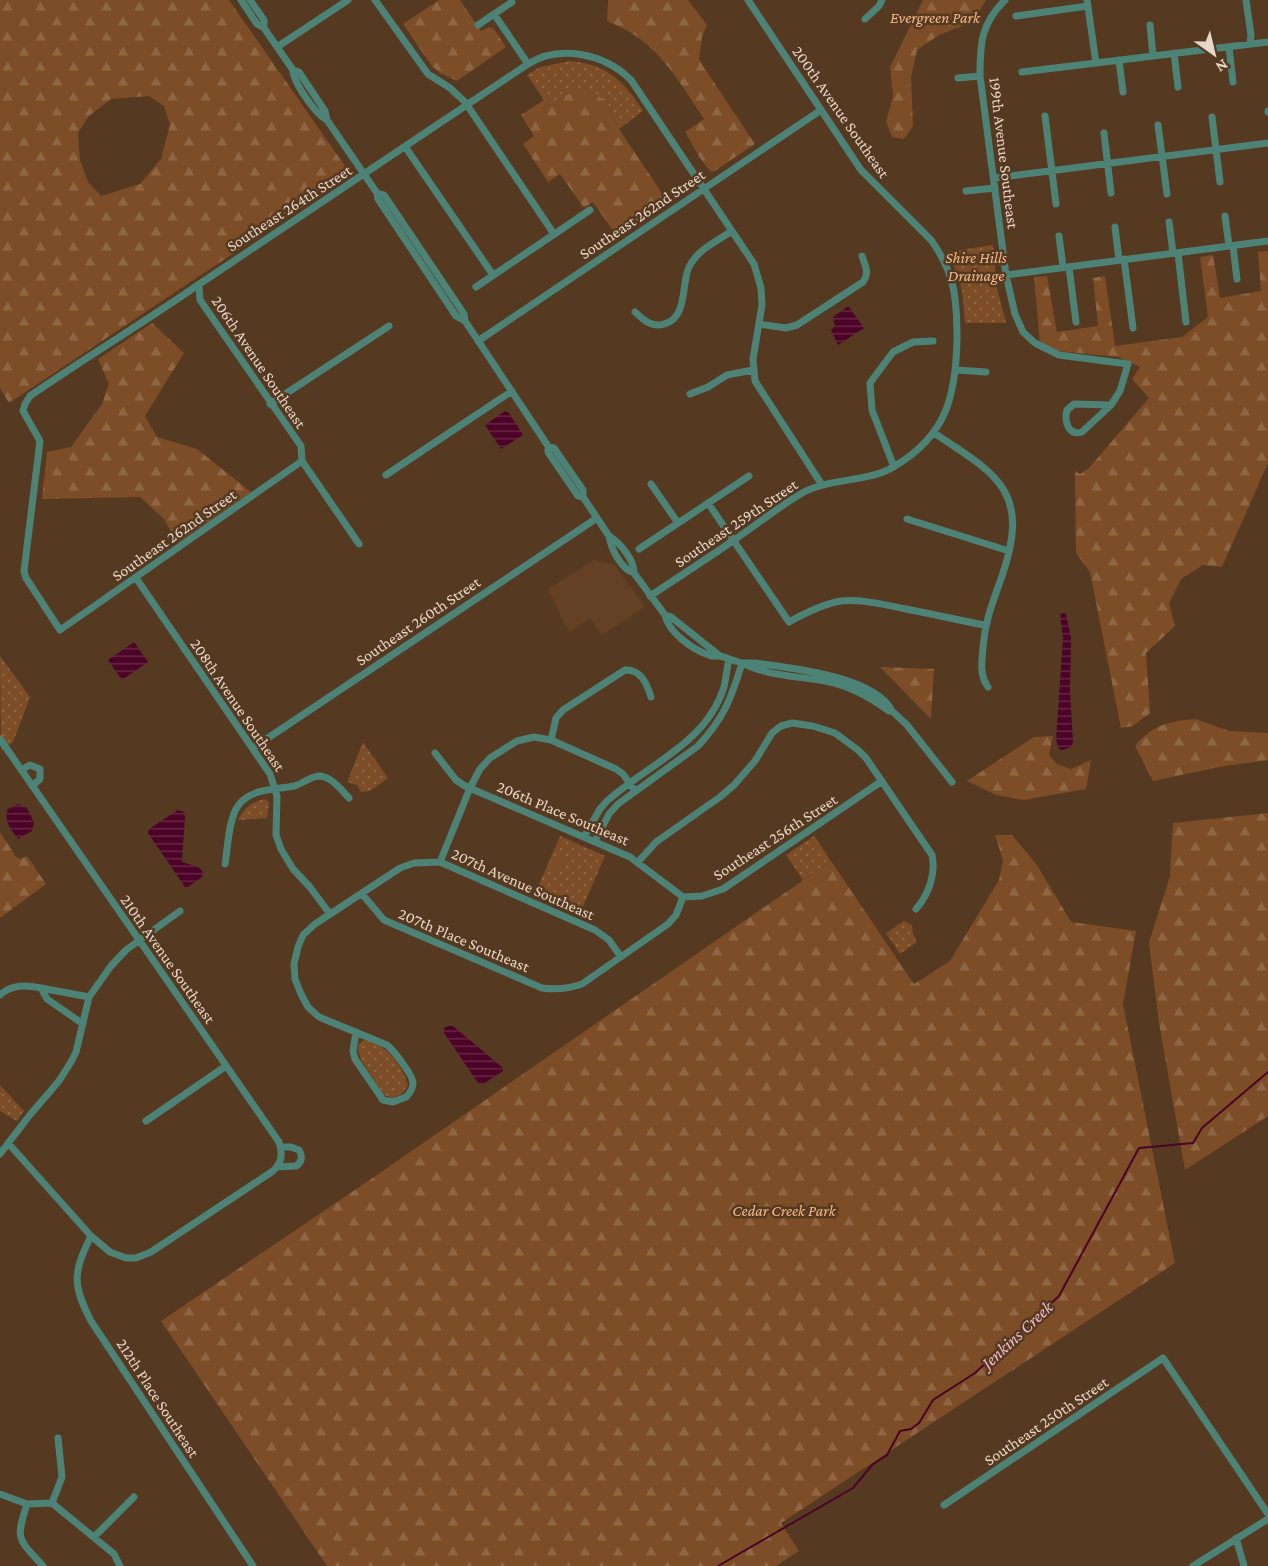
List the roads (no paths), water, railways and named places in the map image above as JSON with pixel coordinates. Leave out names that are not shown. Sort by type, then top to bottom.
[{"type":"street","points":[[241,0],[293,70],[293,77],[313,108],[320,117],[327,120],[365,174],[377,193],[378,199],[456,316],[465,321],[548,446],[548,452],[578,496],[583,497],[609,536],[617,541],[634,565],[634,573],[665,615],[671,617],[720,656],[729,660],[816,672],[849,680],[878,696],[889,704],[892,711],[907,724],[952,782]]},
{"type":"street","points":[[250,0],[264,20],[264,28]]},
{"type":"street","points":[[277,47],[348,0]]},
{"type":"street","points":[[375,0],[428,74],[459,95],[467,105],[554,234]]},
{"type":"street","name":"200th Avenue Southeast","points":[[748,0],[869,180],[931,240],[950,273],[956,293],[956,370],[954,389],[934,433]]},
{"type":"street","points":[[865,19],[882,0]]},
{"type":"street","name":"199th Avenue Southeast","points":[[1005,0],[993,14],[983,32],[980,50],[981,75],[1006,275],[1015,314],[1023,332],[1035,343],[1059,355],[1128,364],[1120,391],[1111,405]]},
{"type":"street","points":[[1246,0],[1251,35],[1250,44]]},
{"type":"street","points":[[478,25],[512,2]]},
{"type":"street","points":[[1016,16],[1087,3],[1096,63]]},
{"type":"street","points":[[494,14],[528,64]]},
{"type":"street","points":[[1150,25],[1153,56]]},
{"type":"street","points":[[1022,72],[1268,42]]},
{"type":"street","points":[[1229,47],[1233,82]]},
{"type":"street","points":[[1174,53],[1178,87]]},
{"type":"street","name":"Southeast 264th Street","points":[[60,630],[24,572],[40,441],[38,434],[26,418],[23,408],[30,396],[199,285],[291,221],[406,148],[528,64],[543,57],[561,54],[590,56],[615,67],[631,80],[704,188]]},
{"type":"street","points":[[1119,60],[1123,92]]},
{"type":"street","points":[[958,78],[981,75]]},
{"type":"street","name":"Southeast 262nd Street","points":[[478,341],[821,110]]},
{"type":"street","points":[[1045,116],[1056,204]]},
{"type":"street","points":[[1212,117],[1220,182]]},
{"type":"street","points":[[1158,125],[1167,194]]},
{"type":"street","points":[[1104,133],[1111,193]]},
{"type":"street","points":[[995,178],[1268,143]]},
{"type":"street","points":[[406,148],[493,275]]},
{"type":"street","points":[[704,188],[759,276],[762,305],[753,370],[755,381],[822,485]]},
{"type":"street","points":[[966,190],[996,188]]},
{"type":"street","points":[[476,287],[590,210]]},
{"type":"street","points":[[1225,216],[1237,279]]},
{"type":"street","points":[[1169,222],[1186,322]]},
{"type":"street","points":[[1115,227],[1133,328]]},
{"type":"street","points":[[635,312],[652,325],[663,325],[674,318],[681,306],[689,266],[702,251],[732,231]]},
{"type":"street","points":[[1059,236],[1076,322]]},
{"type":"street","points":[[1006,275],[1268,241]]},
{"type":"street","points":[[759,324],[786,328],[801,323],[863,282],[867,276],[867,270],[862,256]]},
{"type":"street","name":"206th Avenue Southeast","points":[[199,285],[200,300],[301,446],[302,461],[359,544]]},
{"type":"street","points":[[270,404],[389,326]]},
{"type":"street","points":[[894,467],[872,410],[870,383],[893,352],[913,342],[933,341]]},
{"type":"street","points":[[690,394],[708,387],[727,375],[753,370]]},
{"type":"street","points":[[956,370],[986,372]]},
{"type":"street","points":[[386,475],[512,391]]},
{"type":"street","points":[[1074,404],[1111,405],[1082,432],[1075,433],[1067,424],[1065,417],[1067,410],[1074,404]]},
{"type":"street","points":[[934,433],[979,462],[999,482],[1007,495],[1012,512],[1013,534],[1010,551],[984,625],[981,674],[988,687]]},
{"type":"street","name":"Southeast 259th Street","points":[[650,596],[794,498],[822,485],[876,475],[894,467],[916,452],[934,433]]},
{"type":"street","name":"Southeast 262nd Street","points":[[60,630],[302,461]]},
{"type":"street","points":[[639,549],[749,476]]},
{"type":"street","points":[[651,483],[678,523]]},
{"type":"street","points":[[708,503],[789,622],[807,612],[825,606],[854,601],[879,603],[984,625]]},
{"type":"street","name":"Southeast 260th Street","points":[[253,747],[597,518]]},
{"type":"street","points":[[907,519],[1010,551]]},
{"type":"street","name":"208th Avenue Southeast","points":[[136,578],[270,774],[275,788],[276,835],[281,849],[293,869],[330,914]]},
{"type":"street","points":[[584,837],[600,809],[614,795],[685,744],[706,721],[724,687],[729,660]]},
{"type":"street","points":[[595,841],[609,814],[635,791],[685,756],[709,734],[730,700],[742,663]]},
{"type":"street","points":[[551,740],[556,718],[563,710],[625,670],[631,669],[637,672],[646,684],[651,697]]},
{"type":"street","points":[[638,862],[656,842],[734,785],[755,761],[772,733],[781,726],[792,723],[813,726],[835,733],[866,758],[932,855],[934,865],[927,895],[916,909]]},
{"type":"street","points":[[356,1032],[353,1051],[356,1059],[383,1100],[393,1102],[406,1097],[412,1087],[412,1079],[393,1050],[387,1045],[356,1032],[319,1017],[308,1006],[295,979],[294,964],[303,935],[330,914],[400,868],[414,863],[440,862],[470,788],[485,764],[518,741],[534,737],[551,740],[616,769],[631,783],[635,791]]},
{"type":"street","name":"210th Avenue Southeast","points":[[0,739],[281,1147],[282,1156],[278,1167]]},
{"type":"street","name":"206th Place Southeast","points":[[435,753],[456,780],[638,862],[683,897]]},
{"type":"street","points":[[21,770],[30,765],[40,769],[40,779],[32,786]]},
{"type":"street","points":[[225,864],[236,809],[251,794],[294,786],[312,777],[321,776],[332,782],[349,798]]},
{"type":"street","name":"Southeast 256th Street","points":[[683,897],[702,896],[723,889],[882,782]]},
{"type":"street","name":"207th Avenue Southeast","points":[[440,862],[595,930],[609,940],[621,957]]},
{"type":"street","name":"207th Place Southeast","points":[[362,894],[384,920],[542,988],[568,989],[582,984],[621,957]]},
{"type":"street","points":[[621,957],[673,920],[683,897]]},
{"type":"street","points":[[0,1154],[59,1081],[76,1052],[89,997],[111,966],[138,940],[180,911]]},
{"type":"street","points":[[0,995],[10,988],[19,986],[89,997]]},
{"type":"street","points":[[41,988],[47,999],[82,1024]]},
{"type":"street","points":[[146,1121],[226,1066]]},
{"type":"street","points":[[8,1143],[91,1236],[117,1256],[135,1258],[159,1248],[278,1167],[296,1166],[302,1157],[299,1150],[281,1147]]},
{"type":"street","name":"212th Place Southeast","points":[[91,1236],[80,1259],[76,1277],[81,1303],[253,1566]]},
{"type":"street","name":"Southeast 250th Street","points":[[944,1505],[1163,1358],[1268,1516]]},
{"type":"street","points":[[52,1503],[62,1477],[58,1438]]},
{"type":"street","points":[[0,1494],[27,1504],[52,1503],[114,1554],[120,1566]]},
{"type":"street","points":[[94,1537],[134,1497]]},
{"type":"street","points":[[27,1504],[19,1529],[20,1540],[43,1566]]},
{"type":"street","points":[[1193,1566],[1268,1516]]},
{"type":"street","points":[[1236,1538],[1244,1566]]},
{"type":"waterway","name":"Jenkins Creek","points":[[718,1566],[853,1488],[872,1465],[887,1455],[900,1431],[911,1429],[919,1423],[933,1400],[975,1373],[1059,1296],[1139,1148],[1193,1143],[1202,1128],[1268,1072]]},
{"type":"park label","name":"Evergreen Park","points":[[935,17]]},
{"type":"park label","name":"Shire Hills Drainage","points":[[976,266]]},
{"type":"park label","name":"Cedar Creek Park","points":[[784,1210]]}]
